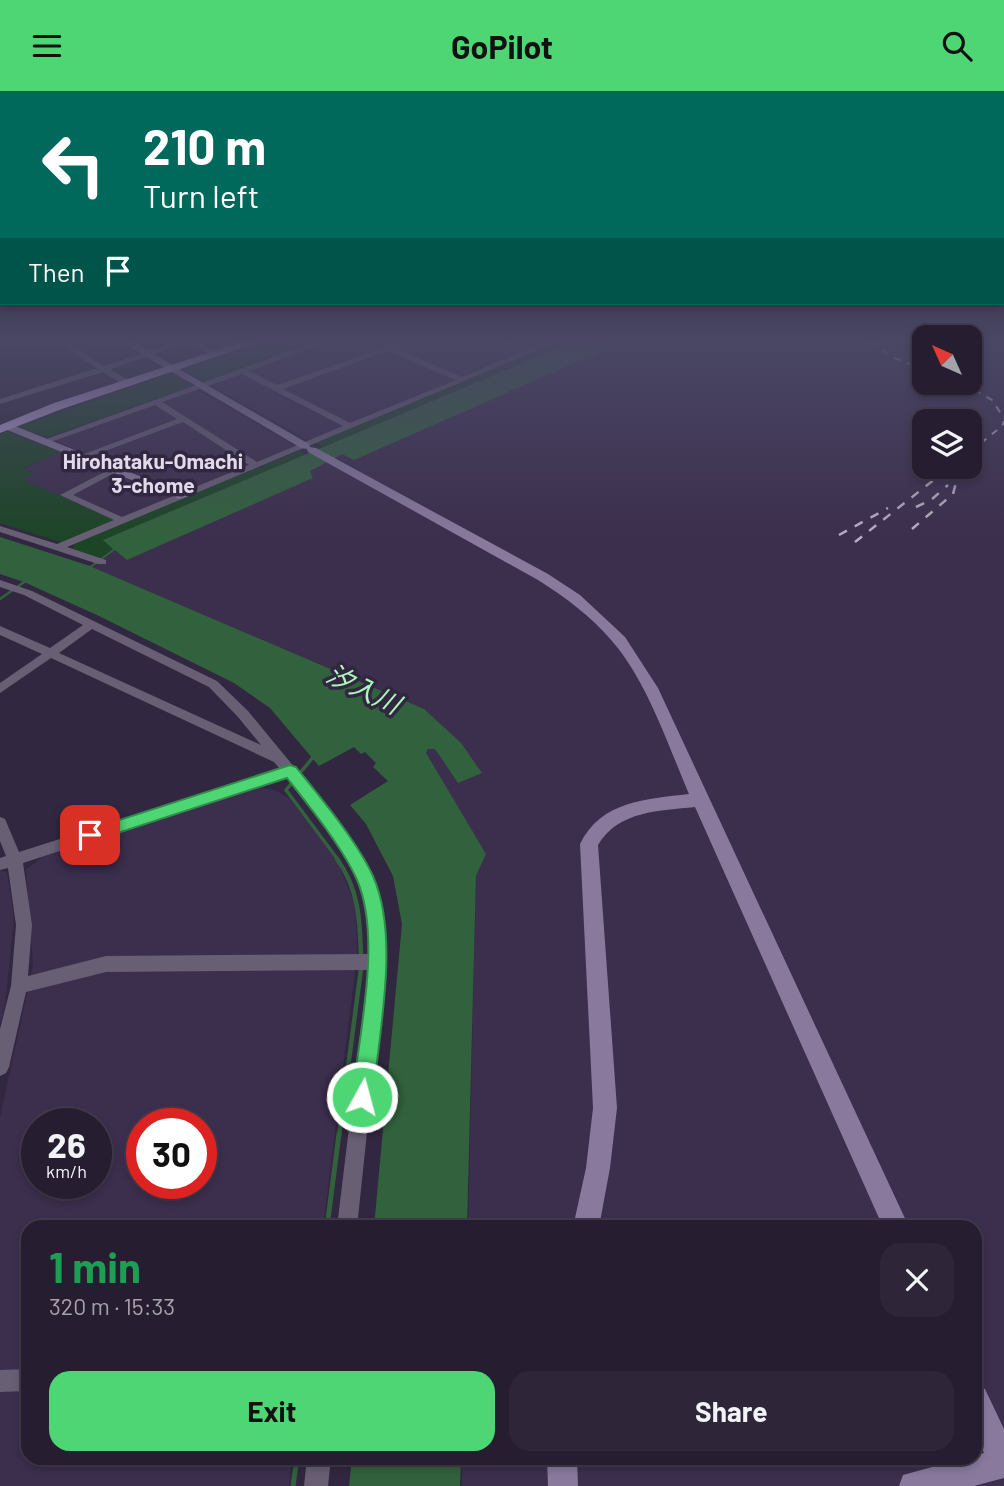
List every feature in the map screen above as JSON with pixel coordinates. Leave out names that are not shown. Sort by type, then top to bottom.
[{"type":"highway","points":[[2,426],[56,408]]},
{"type":"street","points":[[45,441],[135,408]]},
{"type":"street","points":[[166,408],[257,465]]},
{"type":"street","points":[[239,408],[542,577],[595,614],[620,641],[650,688],[893,1220]]},
{"type":"street","points":[[315,408],[350,427]]},
{"type":"street","points":[[58,547],[257,465],[309,448],[395,408]]},
{"type":"street","points":[[83,456],[184,419]]},
{"type":"street","points":[[2,426],[183,496]]},
{"type":"street","points":[[115,470],[65,495],[122,521]]},
{"type":"street","points":[[0,529],[99,561]]},
{"type":"street","points":[[0,583],[28,593],[213,684],[243,714],[286,765],[323,812],[365,877],[377,921],[377,962],[347,1220]]},
{"type":"street","points":[[0,689],[92,624]]},
{"type":"street","points":[[0,630],[286,765]]},
{"type":"street","points":[[8,862],[286,765]]},
{"type":"street","points":[[587,1220],[598,1168],[605,1108],[589,844],[595,830],[621,812],[702,799]]},
{"type":"street","points":[[0,823],[24,925],[19,986],[7,1008],[0,1067]]},
{"type":"street","points":[[19,986],[106,964],[377,962]]},
{"type":"street","points":[[0,1381],[21,1380]]},
{"type":"street","points":[[914,1486],[1004,1463],[982,1414]]},
{"type":"street","points":[[316,1486],[318,1465]]},
{"type":"street","points":[[562,1465],[563,1486]]},
{"type":"shaded area","points":[[71,408],[130,408],[48,437],[16,427]]},
{"type":"shaded area","points":[[142,408],[229,408],[297,447],[183,494],[53,440]]},
{"type":"shaded area","points":[[251,408],[392,408],[310,442]]},
{"type":"shaded area","points":[[400,408],[415,408],[323,447],[316,443]]},
{"type":"shaded area","points":[[472,408],[1004,408],[1004,1486],[462,1486],[462,1465],[982,1465],[982,1220],[468,1220],[476,876],[486,854],[426,754],[428,749],[435,749],[424,709],[92,567],[115,550],[313,478],[310,471],[342,454],[354,460]]},
{"type":"shaded area","points":[[6,431],[61,452],[22,469],[34,473],[24,480],[118,521],[63,543],[0,523],[0,434]]},
{"type":"shaded area","points":[[299,451],[305,455],[104,540],[113,549],[100,558],[73,549],[74,543]]},
{"type":"shaded area","points":[[61,452],[173,495],[173,498],[118,521],[23,480],[21,470]]},
{"type":"shaded area","points":[[261,787],[277,791],[290,799],[337,861],[356,906],[357,956],[324,1220],[21,1220],[21,1465],[291,1465],[289,1486],[0,1486],[0,1117],[33,966],[26,870],[42,857]]},
{"type":"shaded area","points":[[0,870],[7,872],[14,919],[5,1005],[0,1024]]},
{"type":"water","name":"汐入川","points":[[416,408],[472,408],[354,460],[342,454],[310,471],[313,478],[127,560],[115,550],[92,567],[424,709],[461,743],[482,773],[458,783],[435,749],[428,749],[426,753],[486,854],[476,876],[467,1220],[375,1220],[402,924],[393,876],[366,824],[350,805],[388,781],[373,767],[376,763],[365,752],[361,754],[354,747],[319,766],[270,708],[234,683],[99,616],[0,574],[0,537],[90,566],[113,549],[103,540]]},
{"type":"water","points":[[351,1465],[461,1465],[460,1486],[349,1486]]},
{"type":"waterway","points":[[0,599],[27,580]]},
{"type":"waterway","points":[[314,756],[286,790],[339,861]]},
{"type":"waterway","points":[[337,859],[354,894],[359,918],[361,957]]},
{"type":"waterway","points":[[339,1136],[361,969]]},
{"type":"waterway","points":[[328,1220],[339,1134]]},
{"type":"waterway","points":[[293,1486],[296,1465]]},
{"type":"railway","points":[[997,408],[1004,418]]},
{"type":"railway","points":[[982,442],[1002,426],[1004,421]]},
{"type":"railway","points":[[855,542],[935,479]]},
{"type":"railway","points":[[912,529],[953,494],[957,479]]},
{"type":"railway","points":[[916,507],[931,500],[948,485]]},
{"type":"railway","points":[[839,535],[888,508]]},
{"type":"district","name":"Hirohataku-Omachi 3-chome","points":[[153,472]]},
{"type":"route","points":[[90,835],[290,771],[323,812],[365,877],[377,921],[377,962],[362,1097]]}]
